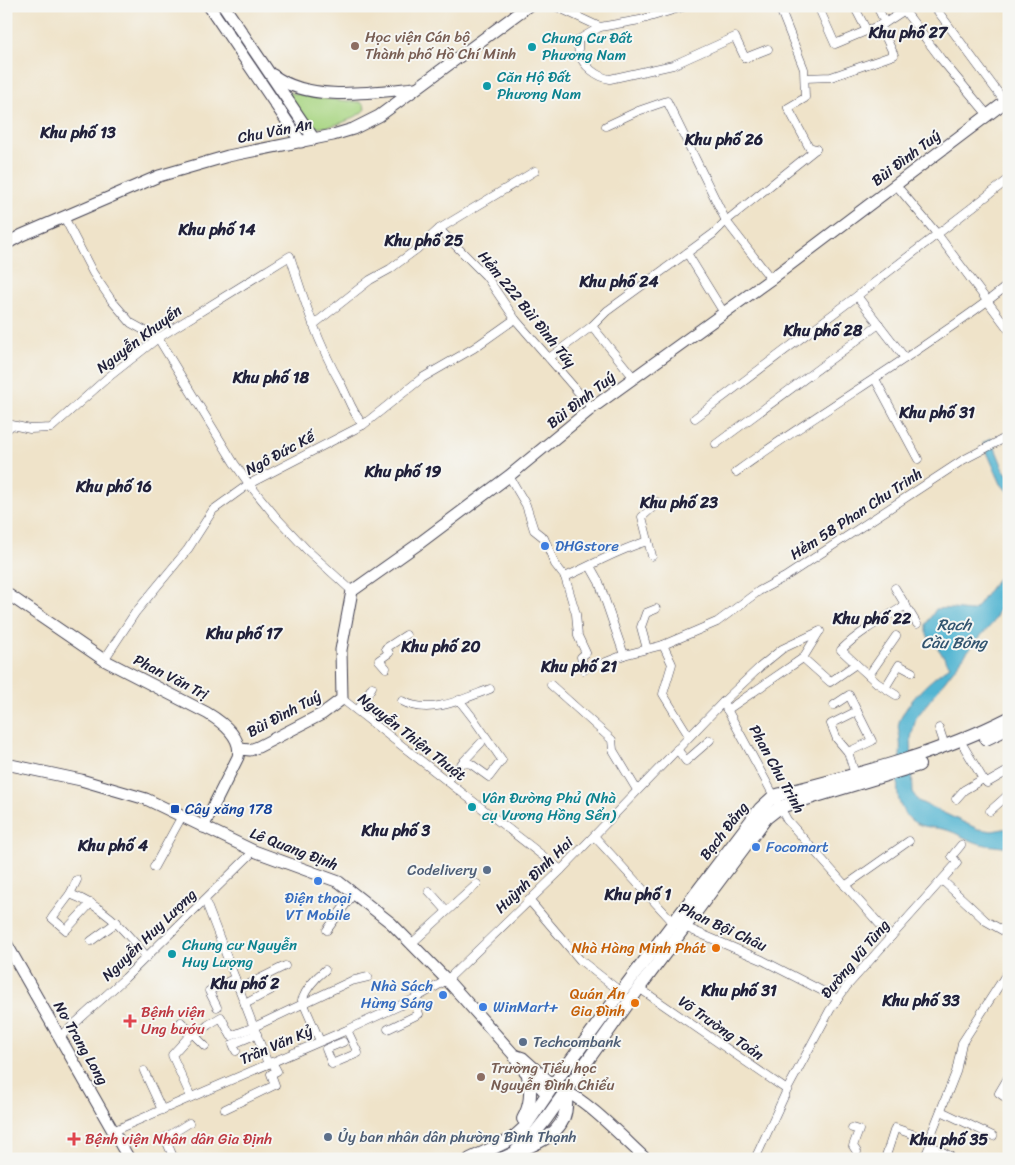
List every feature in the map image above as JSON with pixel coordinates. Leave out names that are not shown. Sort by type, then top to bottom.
[{"type":"main road","name":"Bạch Đằng","points":[[916,761],[1009,718]]},
{"type":"main road","name":"Bạch Đằng","points":[[562,1097],[777,802],[964,747],[1009,728]]},
{"type":"main road","name":"Bạch Đằng","points":[[514,1145],[550,1090],[621,992],[760,810],[855,774],[892,769]]},
{"type":"main road","points":[[502,1159],[514,1145],[527,1112],[531,1088],[528,1076]]},
{"type":"main road","points":[[470,1159],[514,1145],[539,1142],[556,1130],[567,1111],[567,1102],[550,1090]]},
{"type":"street","points":[[209,6],[301,142]]},
{"type":"street","name":"Chu Văn An","points":[[6,244],[22,235],[159,176],[228,156],[301,142],[354,129],[379,116],[528,6]]},
{"type":"street","points":[[555,6],[600,27]]},
{"type":"street","points":[[686,6],[640,20],[600,27],[578,40],[579,53],[587,67],[601,78],[610,79],[673,65],[735,37],[745,58],[768,49]]},
{"type":"street","points":[[549,358],[592,326],[607,311],[713,234],[726,221],[816,148],[809,147],[788,108],[805,98],[805,78],[804,69],[779,6]]},
{"type":"street","points":[[818,6],[835,44],[882,24],[907,8],[941,59],[988,114]]},
{"type":"street","points":[[854,6],[867,30]]},
{"type":"street","points":[[805,78],[831,77],[894,55],[877,6]]},
{"type":"street","points":[[934,6],[1007,100]]},
{"type":"street","points":[[218,19],[226,9],[314,139]]},
{"type":"street","points":[[268,71],[281,82],[297,88],[326,92],[355,94],[417,88]]},
{"type":"street","name":"Bùi Đình Tuý","points":[[240,749],[250,750],[258,747],[322,714],[342,699],[341,650],[352,592],[417,546],[509,476],[592,408],[724,313],[1007,100]]},
{"type":"street","points":[[606,126],[638,111],[667,101],[726,221],[771,278]]},
{"type":"street","points":[[363,424],[353,412],[330,366],[313,325],[370,280],[390,269],[417,249],[439,229],[536,171]]},
{"type":"street","points":[[694,418],[938,235],[1009,179]]},
{"type":"street","points":[[896,185],[938,235],[1009,330]]},
{"type":"street","points":[[64,217],[92,273],[131,323],[158,338],[234,464],[249,484],[306,549],[352,592]]},
{"type":"street","name":"Hẻm 222 Bùi Đình Túy","points":[[439,229],[486,276],[515,319],[592,408]]},
{"type":"street","points":[[687,253],[724,313]]},
{"type":"street","name":"Nguyễn Khuyến","points":[[6,430],[12,425],[30,428],[52,428],[106,380],[158,338],[290,256],[313,325]]},
{"type":"street","points":[[736,472],[799,427],[875,379],[988,302],[1009,284]]},
{"type":"street","points":[[857,296],[905,358]]},
{"type":"street","name":"Ngô Đức Kế","points":[[104,660],[134,613],[188,549],[213,510],[249,484],[376,416],[422,378],[474,348],[515,319]]},
{"type":"street","points":[[716,444],[878,324]]},
{"type":"street","points":[[592,326],[634,378]]},
{"type":"street","points":[[875,379],[918,459]]},
{"type":"street","name":"Hẻm 58 Phan Chu Trinh","points":[[601,664],[624,655],[663,644],[717,622],[759,591],[785,577],[968,457],[1009,436]]},
{"type":"street","points":[[509,476],[526,505],[534,530],[544,538],[555,564],[565,577],[576,614],[578,636],[586,653],[581,656],[584,670]]},
{"type":"street","points":[[652,556],[642,517],[657,502]]},
{"type":"street","points":[[565,577],[609,555],[648,542]]},
{"type":"street","points":[[590,566],[599,582],[624,655]]},
{"type":"street","points":[[895,588],[917,624]]},
{"type":"street","name":"Phan Văn Trị","points":[[6,593],[104,660],[214,717],[235,737],[240,749]]},
{"type":"street","points":[[896,695],[869,675],[841,650],[871,625],[906,606]]},
{"type":"street","points":[[647,649],[641,627],[646,613],[656,609]]},
{"type":"street","name":"Huỳnh Đình Hai","points":[[447,980],[561,870],[723,702],[773,656],[787,646],[820,631],[803,658]]},
{"type":"street","points":[[386,668],[379,660],[389,653],[386,648],[406,635]]},
{"type":"street","points":[[869,675],[896,636]]},
{"type":"street","points":[[663,644],[672,664],[663,694],[689,736]]},
{"type":"street","points":[[727,710],[803,658],[830,682],[856,664]]},
{"type":"street","points":[[885,688],[899,665],[912,672]]},
{"type":"street","points":[[551,685],[612,740],[613,750],[637,790]]},
{"type":"street","points":[[358,710],[372,687]]},
{"type":"street","points":[[402,701],[418,708],[428,708],[490,689]]},
{"type":"street","points":[[834,705],[849,695],[872,741],[848,752]]},
{"type":"street","name":"Nguyễn Thiện Thuật","points":[[342,699],[561,870]]},
{"type":"street","points":[[459,700],[502,760],[489,777],[471,764],[463,762]]},
{"type":"street","name":"Phan Chu Trinh","points":[[723,702],[787,820],[891,937]]},
{"type":"street","points":[[855,774],[848,752],[837,739],[831,724],[858,711]]},
{"type":"street","points":[[939,728],[945,746]]},
{"type":"street","points":[[677,749],[686,761],[710,740]]},
{"type":"street","points":[[447,781],[481,743]]},
{"type":"street","points":[[964,747],[982,779],[987,783],[1008,770]]},
{"type":"street","points":[[202,827],[228,779],[240,749]]},
{"type":"street","name":"Lê Quang Định","points":[[6,764],[81,780],[146,799],[254,851],[339,882],[391,923],[447,980],[514,1055],[518,1064],[528,1076],[550,1090]]},
{"type":"street","points":[[956,799],[964,790],[982,779]]},
{"type":"street","points":[[990,811],[1007,800]]},
{"type":"street","points":[[154,867],[182,816]]},
{"type":"street","name":"Phan Bội Châu","points":[[594,836],[673,922],[762,960],[838,999]]},
{"type":"street","points":[[845,886],[909,841]]},
{"type":"street","name":"Đường Vũ Tùng","points":[[755,1159],[787,1090],[826,1017],[847,986],[957,863],[952,856],[961,845]]},
{"type":"street","name":"Nguyễn Huy Lượng","points":[[60,1037],[147,957],[254,851]]},
{"type":"street","points":[[77,880],[70,894],[52,918],[66,930],[91,903]]},
{"type":"street","points":[[942,880],[986,921],[1006,933],[1009,924]]},
{"type":"street","points":[[411,944],[477,884]]},
{"type":"street","points":[[429,891],[447,911]]},
{"type":"street","points":[[326,930],[354,893]]},
{"type":"street","points":[[70,894],[91,903],[117,922],[147,957]]},
{"type":"street","points":[[206,900],[255,1030],[270,1063],[277,1071],[271,1074],[276,1085],[225,1108]]},
{"type":"street","points":[[529,900],[580,960],[621,992]]},
{"type":"street","points":[[91,941],[117,922]]},
{"type":"street","name":"Nơ Trang Long","points":[[6,943],[129,1159]]},
{"type":"street","points":[[239,990],[285,966]]},
{"type":"street","points":[[320,1041],[302,1000],[314,979],[325,970]]},
{"type":"street","points":[[924,1159],[956,1072],[962,1044],[1009,970]]},
{"type":"street","points":[[245,1004],[271,990],[264,977]]},
{"type":"street","points":[[236,1051],[233,1044],[255,1030],[303,1004],[351,982],[368,977]]},
{"type":"street","points":[[217,1006],[209,991],[235,978]]},
{"type":"street","name":"Trần Văn Kỷ","points":[[113,1130],[347,1030],[414,999],[447,980]]},
{"type":"street","name":"Võ Trường Toản","points":[[640,988],[787,1090]]},
{"type":"street","points":[[388,1029],[419,1014],[414,999]]},
{"type":"street","points":[[191,1097],[172,1055],[194,1035],[221,1017],[231,1036],[255,1030]]},
{"type":"street","points":[[181,1022],[205,1046]]},
{"type":"street","points":[[343,1042],[326,1049],[332,1064],[358,1053],[347,1030]]},
{"type":"street","name":"Lê Quang Định","points":[[514,1055],[523,1058],[550,1090]]},
{"type":"street","points":[[144,1071],[162,1110]]},
{"type":"street","points":[[1009,1076],[999,1093],[1009,1100]]},
{"type":"street","points":[[562,1097],[572,1094],[646,1159]]},
{"type":"street","points":[[941,1111],[993,1136]]},
{"type":"street","points":[[174,1159],[165,1138],[189,1124]]},
{"type":"street","points":[[852,1128],[859,1130],[853,1146],[858,1152],[855,1159]]},
{"type":"street","points":[[885,1159],[896,1128],[930,1143],[950,1156]]},
{"type":"green space","points":[[287,92],[326,99],[360,102],[364,105],[365,109],[355,117],[340,123],[318,128],[312,127]]},
{"type":"water","points":[[991,438],[1004,470],[1009,476],[1009,493],[1001,484],[983,443]]},
{"type":"water","name":"Rạch Cầu Bông","points":[[1009,568],[1009,588],[993,623],[975,642],[916,718],[911,738],[913,793],[918,801],[978,829],[992,831],[1009,828],[1009,848],[972,841],[947,830],[924,826],[911,820],[904,812],[898,793],[900,738],[898,727],[908,706],[935,677],[950,666],[937,647],[932,644],[926,632],[926,624],[936,609],[946,608],[973,611],[999,577]]},
{"type":"place","name":"Học viện Cán bộ Thành phố Hồ Chí Minh","points":[[355,46]]},
{"type":"place","name":"Chung Cư Đất Phương Nam","points":[[532,47]]},
{"type":"place","name":"Căn Hộ Đất Phương Nam","points":[[487,86]]},
{"type":"place","name":"DHGstore","points":[[545,546]]},
{"type":"place","name":"Vân Đường Phủ (Nhà cụ Vương Hồng Sển)","points":[[472,807]]},
{"type":"place","name":"Cây xăng 178","points":[[175,809]]},
{"type":"place","name":"Focomart","points":[[756,847]]},
{"type":"place","name":"Codelivery","points":[[487,870]]},
{"type":"place","name":"Điện thoại VT Mobile","points":[[318,881]]},
{"type":"place","name":"Nhà Hàng Minh Phát","points":[[716,948]]},
{"type":"place","name":"Chung cư Nguyễn Huy Lượng","points":[[172,954]]},
{"type":"place","name":"Nhà Sách Hừng Sáng","points":[[443,995]]},
{"type":"place","name":"Quán Ăn Gia Đình","points":[[635,1003]]},
{"type":"place","name":"WinMart+","points":[[483,1007]]},
{"type":"place","name":"Bệnh viện Ung bướu","points":[[130,1021]]},
{"type":"place","name":"Techcombank","points":[[523,1042]]},
{"type":"place","name":"Trường Tiểu học Nguyễn Đình Chiểu","points":[[481,1077]]},
{"type":"place","name":"Ủy ban nhân dân phường Bình Thạnh","points":[[328,1137]]},
{"type":"place","name":"Bệnh viện Nhân dân Gia Định","points":[[74,1139]]},
{"type":"district","name":"Khu phố 27","points":[[908,32]]},
{"type":"district","name":"Khu phố 13","points":[[78,132]]},
{"type":"district","name":"Khu phố 26","points":[[724,139]]},
{"type":"district","name":"Khu phố 14","points":[[217,229]]},
{"type":"district","name":"Khu phố 25","points":[[424,240]]},
{"type":"district","name":"Khu phố 24","points":[[619,281]]},
{"type":"district","name":"Khu phố 28","points":[[823,330]]},
{"type":"district","name":"Khu phố 18","points":[[271,377]]},
{"type":"district","name":"Khu phố 31","points":[[937,412]]},
{"type":"district","name":"Khu phố 19","points":[[403,471]]},
{"type":"district","name":"Khu phố 16","points":[[114,486]]},
{"type":"district","name":"Khu phố 23","points":[[679,502]]},
{"type":"district","name":"Khu phố 22","points":[[872,618]]},
{"type":"district","name":"Khu phố 17","points":[[244,633]]},
{"type":"district","name":"Khu phố 20","points":[[441,646]]},
{"type":"district","name":"Khu phố 21","points":[[579,666]]},
{"type":"district","name":"Khu phố 3","points":[[396,830]]},
{"type":"district","name":"Khu phố 4","points":[[113,845]]},
{"type":"district","name":"Khu phố 1","points":[[638,894]]},
{"type":"district","name":"Khu phố 2","points":[[245,983]]},
{"type":"district","name":"Khu phố 31","points":[[739,990]]},
{"type":"district","name":"Khu phố 33","points":[[921,1000]]},
{"type":"district","name":"Khu phố 35","points":[[949,1139]]}]
